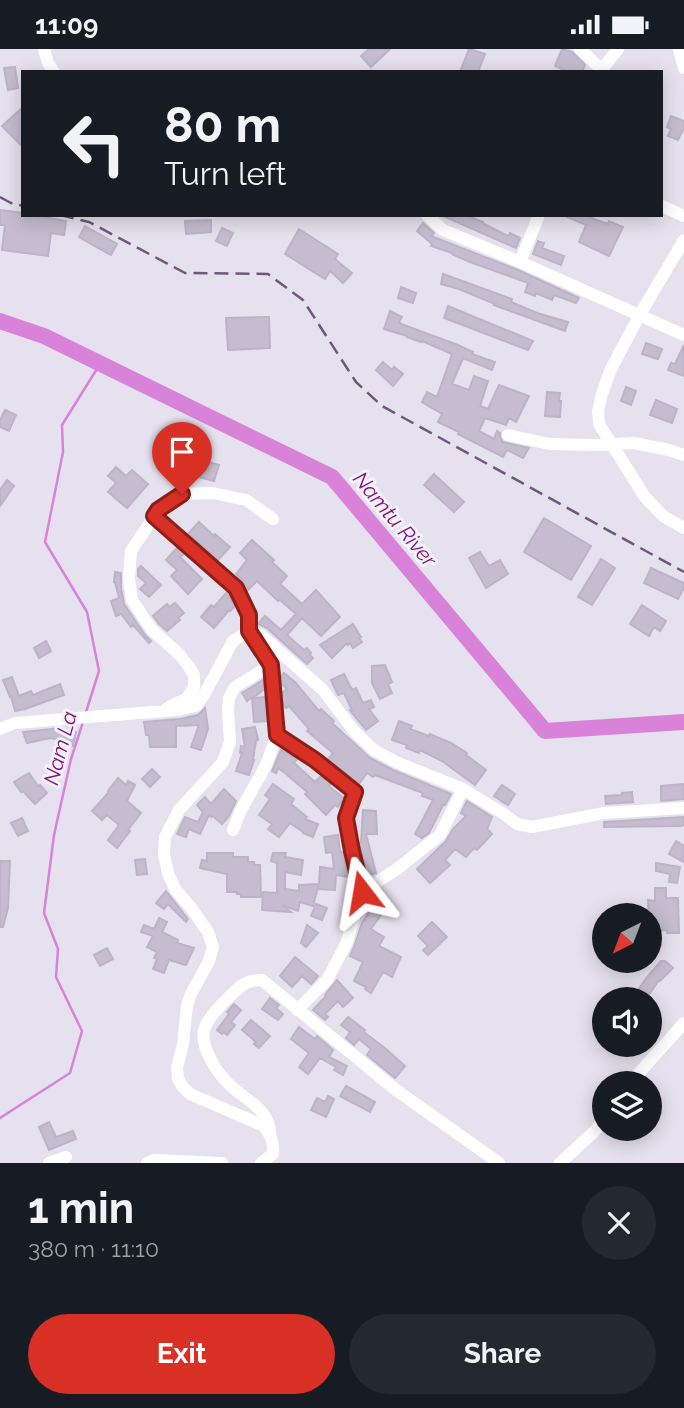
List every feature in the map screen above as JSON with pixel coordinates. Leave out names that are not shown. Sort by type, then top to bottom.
[{"type":"street","points":[[44,49],[53,70]]},
{"type":"street","points":[[580,49],[601,70],[618,49]]},
{"type":"street","points":[[679,49],[684,68]]},
{"type":"street","points":[[663,206],[684,216]]},
{"type":"street","points":[[429,217],[443,230],[684,335]]},
{"type":"street","points":[[520,262],[538,217]]},
{"type":"street","points":[[684,240],[610,371],[598,411],[600,423],[645,497],[663,516],[684,529]]},
{"type":"street","points":[[508,435],[550,444],[634,443],[684,455]]},
{"type":"street","points":[[161,711],[187,698],[194,687],[194,675],[180,655],[152,630],[132,600],[129,578],[131,551],[158,510],[182,494],[213,493],[246,500],[273,519]]},
{"type":"street","points":[[154,516],[236,588],[249,615],[249,631],[271,665],[277,735],[233,830]]},
{"type":"street","points":[[0,729],[15,723],[178,710],[196,706],[233,641],[249,631]]},
{"type":"street","points":[[249,631],[261,635],[323,690],[354,731],[374,750],[396,762],[463,789],[517,824],[532,827],[604,813],[684,808]]},
{"type":"street","points":[[261,1163],[273,1154],[274,1145],[264,1126],[190,1094],[178,1078],[177,1069],[187,1006],[213,947],[208,932],[174,888],[164,855],[165,837],[179,810],[223,762],[230,742],[229,698],[235,687],[271,665]]},
{"type":"street","points":[[277,735],[315,760],[355,792],[346,818],[362,892],[346,944],[327,980],[297,1010]]},
{"type":"street","points":[[362,892],[440,835],[463,789]]},
{"type":"street","points":[[270,1135],[270,1126],[263,1112],[228,1084],[214,1065],[207,1052],[204,1030],[214,1012],[236,989],[250,980],[262,981],[396,1090],[499,1163]]},
{"type":"street","points":[[641,1071],[684,1023]]},
{"type":"street","points":[[560,1163],[592,1134]]},
{"type":"street","points":[[49,1163],[66,1157]]},
{"type":"street","points":[[147,1163],[154,1160],[222,1163]]},
{"type":"building","points":[[369,49],[390,49],[371,67],[361,56]]},
{"type":"building","points":[[469,49],[485,54],[479,70],[461,70]]},
{"type":"building","points":[[562,49],[572,52],[585,65],[583,70],[564,70],[555,66]]},
{"type":"building","points":[[15,67],[18,88],[8,90],[4,68]]},
{"type":"building","points":[[21,109],[21,145],[2,126]]},
{"type":"building","points":[[671,116],[684,121],[684,128],[678,140],[668,136],[671,129],[667,127]]},
{"type":"building","points":[[0,210],[21,213],[21,217],[66,221],[64,235],[51,233],[48,256],[2,250],[5,225],[0,225]]},
{"type":"building","points":[[446,217],[470,217],[508,236],[510,233],[520,238],[516,248]]},
{"type":"building","points":[[568,217],[589,217],[623,227],[609,256],[579,242],[586,225]]},
{"type":"building","points":[[211,220],[211,232],[186,234],[185,221]]},
{"type":"building","points":[[423,223],[434,233],[431,236],[518,270],[579,298],[576,303],[554,295],[552,300],[536,293],[535,296],[525,292],[528,283],[431,246],[417,231]]},
{"type":"building","points":[[85,226],[117,244],[111,255],[79,237]]},
{"type":"building","points":[[222,228],[233,233],[227,246],[216,241]]},
{"type":"building","points":[[299,229],[338,254],[335,259],[352,273],[343,283],[330,271],[325,279],[285,254]]},
{"type":"building","points":[[538,241],[544,243],[542,248],[564,256],[561,265],[533,254]]},
{"type":"building","points":[[443,274],[512,299],[511,302],[537,313],[568,322],[565,331],[441,284]]},
{"type":"building","points":[[401,287],[416,293],[413,303],[398,298]]},
{"type":"building","points":[[448,306],[533,341],[528,350],[444,318]]},
{"type":"building","points":[[390,311],[402,317],[399,322],[401,324],[495,362],[492,370],[463,358],[452,384],[469,390],[474,376],[488,381],[480,406],[488,409],[499,385],[529,396],[516,422],[509,418],[506,425],[485,418],[479,431],[494,439],[497,431],[503,442],[529,448],[523,458],[507,450],[503,457],[438,422],[442,414],[422,402],[427,392],[437,397],[452,354],[384,329]]},
{"type":"building","points":[[269,317],[270,348],[228,350],[226,318]]},
{"type":"building","points":[[646,343],[662,349],[658,359],[642,354]]},
{"type":"building","points":[[684,345],[684,376],[668,370],[671,363],[675,364]]},
{"type":"building","points":[[383,362],[392,370],[394,367],[403,374],[393,386],[376,370]]},
{"type":"building","points":[[626,387],[636,391],[631,405],[621,401]]},
{"type":"building","points":[[547,392],[560,393],[560,417],[545,416]]},
{"type":"building","points":[[656,400],[677,409],[672,423],[650,415]]},
{"type":"building","points":[[5,410],[16,415],[9,431],[0,427]]},
{"type":"building","points":[[176,455],[201,463],[202,460],[219,465],[214,481],[172,470]]},
{"type":"building","points":[[116,467],[126,476],[132,470],[148,484],[127,508],[108,492],[116,483],[108,476]]},
{"type":"building","points":[[434,474],[464,502],[454,512],[424,485]]},
{"type":"building","points":[[7,480],[14,486],[0,506],[0,490]]},
{"type":"building","points":[[544,518],[591,546],[571,580],[524,552]]},
{"type":"building","points":[[199,522],[230,547],[218,560],[188,534]]},
{"type":"building","points":[[252,540],[287,576],[280,584],[302,604],[316,590],[340,617],[321,636],[302,618],[287,635],[311,653],[313,658],[307,664],[267,628],[258,624],[265,616],[281,630],[296,614],[257,581],[247,591],[236,574],[247,560],[240,553]]},
{"type":"building","points":[[177,548],[184,554],[180,557],[202,579],[188,594],[171,576],[177,570],[166,560]]},
{"type":"building","points":[[480,552],[489,566],[500,560],[508,574],[486,588],[469,558]]},
{"type":"building","points":[[601,559],[615,568],[592,605],[578,597]]},
{"type":"building","points":[[141,566],[161,585],[149,597],[140,589],[146,583],[138,576]]},
{"type":"building","points":[[651,568],[684,583],[678,599],[644,583]]},
{"type":"building","points":[[115,572],[121,573],[124,604],[151,641],[149,643],[121,614],[116,616],[111,601],[119,598],[114,582]]},
{"type":"building","points":[[227,592],[235,606],[214,628],[201,617]]},
{"type":"building","points":[[175,603],[184,613],[167,631],[153,616],[167,604],[169,607]]},
{"type":"building","points":[[642,605],[666,621],[660,631],[654,627],[649,636],[630,624]]},
{"type":"building","points":[[353,624],[362,642],[353,648],[347,643],[332,658],[320,645]]},
{"type":"building","points":[[46,641],[51,651],[39,658],[34,648]]},
{"type":"building","points":[[385,665],[392,682],[388,684],[392,693],[380,699],[372,683],[372,666]]},
{"type":"building","points":[[284,673],[319,711],[321,709],[334,721],[332,723],[370,758],[451,794],[429,833],[422,838],[415,834],[433,800],[422,796],[423,793],[367,773],[359,784],[328,759],[333,753],[307,731],[309,729],[289,706],[286,708],[283,705],[282,693],[287,689],[281,683]]},
{"type":"building","points":[[344,674],[352,690],[356,688],[363,703],[371,700],[374,707],[369,709],[378,721],[366,730],[350,710],[344,693],[338,695],[331,680]]},
{"type":"building","points":[[12,677],[19,696],[31,691],[33,695],[60,684],[64,695],[15,711],[3,680]]},
{"type":"building","points":[[263,680],[264,689],[253,698],[265,697],[267,721],[254,722],[252,697],[247,701],[242,693]]},
{"type":"building","points":[[205,708],[208,729],[201,750],[191,747],[199,725],[176,726],[176,747],[150,747],[144,722],[198,715]]},
{"type":"building","points":[[399,721],[412,726],[410,729],[451,743],[486,770],[475,785],[442,761],[420,750],[419,753],[406,748],[407,745],[392,740]]},
{"type":"building","points":[[255,727],[258,740],[249,775],[236,771],[242,753],[241,746],[245,747],[242,729]]},
{"type":"building","points":[[61,728],[76,732],[73,746],[50,738],[27,743],[23,732]]},
{"type":"building","points":[[281,750],[297,759],[294,763],[315,782],[321,776],[331,784],[331,788],[344,798],[338,807],[335,805],[326,815],[305,794],[307,792],[285,773],[278,768],[276,773],[272,771]]},
{"type":"building","points":[[152,769],[160,777],[150,787],[142,779]]},
{"type":"building","points":[[29,773],[47,793],[35,804],[14,782]]},
{"type":"building","points":[[118,778],[126,785],[128,781],[135,785],[127,801],[141,813],[117,848],[108,840],[119,825],[107,815],[102,820],[92,811]]},
{"type":"building","points":[[273,784],[294,799],[291,804],[307,817],[305,819],[318,824],[313,837],[290,823],[279,837],[268,829],[272,824],[259,815],[270,799],[265,795]]},
{"type":"building","points":[[684,784],[684,799],[661,801],[661,786]]},
{"type":"building","points":[[502,785],[515,794],[508,805],[494,796]]},
{"type":"building","points":[[224,789],[236,801],[222,824],[209,815],[200,834],[189,829],[186,837],[177,834],[185,817],[198,822],[203,812],[197,805],[205,797],[211,804]]},
{"type":"building","points":[[632,792],[633,802],[606,804],[605,796]]},
{"type":"building","points":[[467,801],[492,817],[487,829],[492,834],[466,857],[455,849],[445,860],[450,865],[430,883],[417,869],[446,841],[466,816],[461,813]]},
{"type":"building","points":[[363,810],[376,811],[377,834],[366,834],[376,873],[367,875],[359,843]]},
{"type":"building","points":[[684,817],[684,825],[681,826],[604,827],[604,822]]},
{"type":"building","points":[[22,818],[28,831],[18,836],[11,823]]},
{"type":"building","points":[[338,835],[340,852],[343,852],[349,877],[336,875],[335,890],[318,887],[313,906],[300,902],[298,911],[282,905],[291,912],[262,910],[263,892],[277,893],[277,863],[271,861],[273,853],[286,853],[285,857],[303,860],[301,875],[285,872],[285,889],[299,891],[299,885],[319,884],[320,867],[334,869],[332,852],[326,853],[324,837]]},
{"type":"building","points":[[676,841],[684,846],[684,862],[669,854]]},
{"type":"building","points":[[207,853],[233,853],[233,857],[248,857],[248,862],[260,865],[261,897],[241,897],[237,892],[227,892],[227,874],[200,868],[202,860],[207,861]]},
{"type":"building","points":[[145,859],[147,874],[137,875],[135,860]]},
{"type":"building","points":[[0,861],[10,861],[8,908],[3,927],[0,927]]},
{"type":"building","points":[[656,863],[680,867],[677,883],[669,882],[670,874],[656,871]]},
{"type":"building","points":[[655,888],[666,888],[666,898],[678,898],[679,933],[662,930],[662,903],[648,903],[648,900],[655,901]]},
{"type":"building","points":[[166,891],[188,919],[186,922],[168,904],[164,909],[156,903]]},
{"type":"building","points":[[316,904],[327,908],[322,920],[311,916]]},
{"type":"building","points":[[372,908],[381,915],[371,929],[384,937],[379,946],[401,957],[392,977],[383,972],[371,993],[354,981],[363,962],[350,956],[362,923]]},
{"type":"building","points":[[159,918],[167,922],[162,932],[178,940],[177,943],[194,948],[186,965],[169,960],[164,973],[153,969],[157,952],[147,947],[153,936],[141,932],[144,925],[154,929]]},
{"type":"building","points":[[432,922],[447,937],[428,955],[423,950],[428,946],[418,936]]},
{"type":"building","points":[[307,925],[318,933],[306,947],[301,943]]},
{"type":"building","points":[[107,948],[113,959],[100,966],[94,955]]},
{"type":"building","points":[[295,957],[318,976],[311,984],[302,976],[292,987],[280,976]]},
{"type":"building","points":[[662,961],[673,968],[654,987],[640,987],[650,973],[662,973]]},
{"type":"building","points":[[337,980],[353,998],[343,1007],[338,1001],[325,1014],[328,1017],[325,1020],[313,1010]]},
{"type":"building","points":[[270,998],[279,1005],[276,1008],[283,1014],[278,1020],[262,1009]]},
{"type":"building","points":[[234,1004],[241,1010],[231,1022],[235,1025],[227,1035],[224,1032],[222,1034],[217,1030]]},
{"type":"building","points":[[348,1017],[405,1066],[395,1078],[367,1055],[371,1049],[359,1039],[354,1045],[346,1038],[350,1032],[341,1025]]},
{"type":"building","points":[[251,1020],[270,1036],[259,1048],[242,1030]]},
{"type":"building","points":[[299,1027],[315,1039],[317,1036],[333,1050],[329,1057],[347,1066],[343,1075],[334,1070],[336,1067],[320,1058],[308,1074],[299,1067],[309,1053],[291,1039]]},
{"type":"building","points":[[346,1086],[375,1102],[370,1112],[340,1096]]},
{"type":"building","points":[[328,1096],[334,1099],[326,1117],[311,1110],[317,1098],[325,1102]]},
{"type":"building","points":[[49,1122],[56,1137],[73,1131],[76,1139],[49,1150],[39,1127]]},
{"type":"waterway","name":"Namtu River","points":[[0,321],[44,336],[332,477],[545,731],[684,722]]},
{"type":"waterway","name":"Nam La","points":[[86,712],[99,671],[87,612],[45,542],[63,452],[62,425],[100,364]]},
{"type":"waterway","name":"Nam La","points":[[0,1118],[70,1073],[82,1031],[56,977],[58,949],[44,913],[54,835],[71,759],[83,722]]},
{"type":"railway","points":[[0,197],[21,206]]},
{"type":"railway","points":[[68,217],[89,222],[185,273],[268,274],[303,300],[356,382],[382,406],[684,572]]},
{"type":"route","points":[[182,494],[158,510],[154,516],[236,588],[246,605],[249,631],[271,665],[277,735],[315,760],[355,792],[346,818],[362,892]]}]
